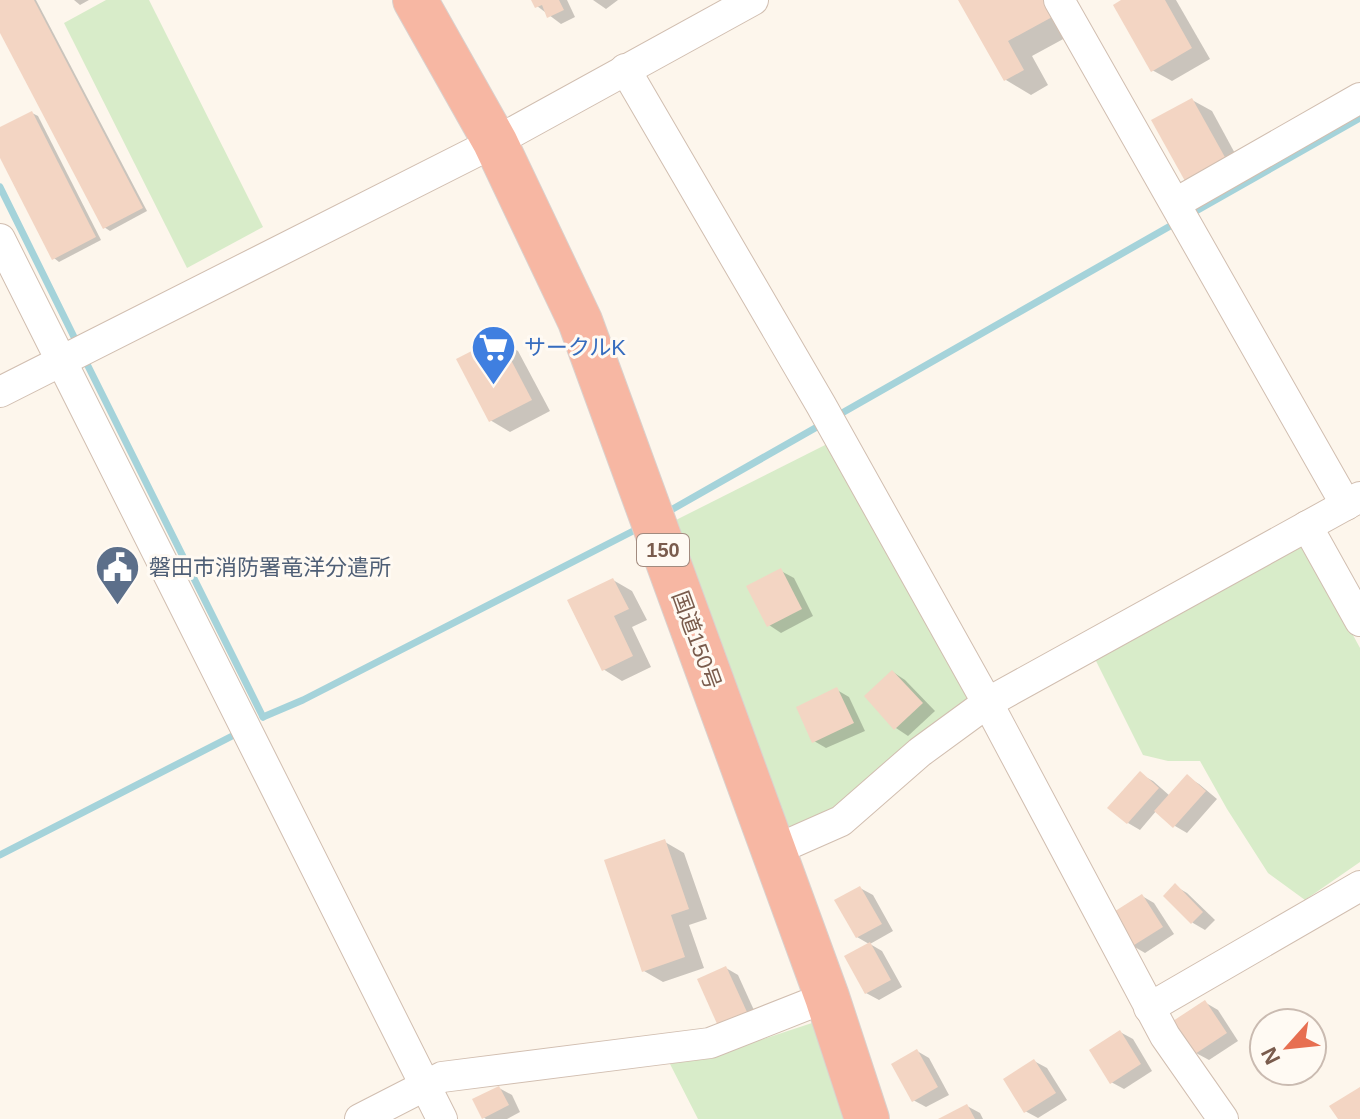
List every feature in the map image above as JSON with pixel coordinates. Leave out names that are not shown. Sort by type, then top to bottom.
[{"type":"highway","name":"国道150号","points":[[415,0],[495,142],[580,321],[827,997],[867,1119]]},
{"type":"street","points":[[773,851],[841,821],[920,752],[987,703],[1353,501],[1059,0]]},
{"type":"street","points":[[0,392],[495,142],[736,4]]},
{"type":"street","points":[[625,69],[821,405],[987,703],[1149,1008],[1223,1119]]},
{"type":"street","points":[[1181,211],[1360,98]]},
{"type":"street","points":[[0,239],[442,1119]]},
{"type":"street","points":[[1307,526],[1360,621]]},
{"type":"street","points":[[1149,1008],[1360,886]]},
{"type":"street","points":[[360,1119],[442,1077],[710,1043],[827,997]]},
{"type":"green space","points":[[106,0],[149,0],[263,227],[187,268],[64,23]]},
{"type":"green space","points":[[839,438],[987,703],[831,810],[781,830],[674,521]]},
{"type":"green space","points":[[1303,543],[1360,648],[1360,862],[1305,900],[1268,873],[1200,761],[1168,761],[1143,755],[1094,657]]},
{"type":"green space","points":[[812,1023],[844,1119],[698,1119],[670,1064],[736,1048]]},
{"type":"building","points":[[0,0],[34,0],[143,208],[103,229],[0,33]]},
{"type":"building","points":[[531,0],[559,0],[564,10],[547,18],[542,5],[535,8]]},
{"type":"building","points":[[958,0],[1045,0],[1054,16],[1008,41],[1024,70],[1004,81]]},
{"type":"building","points":[[1121,0],[1165,0],[1192,48],[1151,72],[1113,5]]},
{"type":"building","points":[[1192,98],[1226,159],[1185,181],[1151,120]]},
{"type":"building","points":[[32,111],[96,237],[52,260],[0,158],[0,127]]},
{"type":"building","points":[[499,337],[532,400],[489,422],[456,359]]},
{"type":"building","points":[[781,568],[802,609],[767,627],[746,586]]},
{"type":"building","points":[[613,578],[629,609],[614,616],[633,656],[602,671],[567,600]]},
{"type":"building","points":[[892,670],[923,703],[894,730],[864,696]]},
{"type":"building","points":[[837,687],[854,723],[812,743],[796,707]]},
{"type":"building","points":[[1140,771],[1159,788],[1127,824],[1107,808]]},
{"type":"building","points":[[1187,774],[1206,791],[1173,828],[1154,811]]},
{"type":"building","points":[[665,839],[689,909],[671,915],[685,957],[642,972],[604,860]]},
{"type":"building","points":[[1175,883],[1203,912],[1191,924],[1163,896]]},
{"type":"building","points":[[860,886],[882,924],[856,938],[834,900]]},
{"type":"building","points":[[1142,894],[1163,927],[1131,947],[1109,915]]},
{"type":"building","points":[[870,942],[891,980],[865,994],[844,956]]},
{"type":"building","points":[[726,966],[747,1012],[718,1026],[697,979]]},
{"type":"building","points":[[1205,1000],[1227,1033],[1195,1054],[1173,1021]]},
{"type":"building","points":[[1120,1030],[1141,1064],[1110,1084],[1089,1050]]},
{"type":"building","points":[[917,1049],[938,1087],[912,1102],[891,1064]]},
{"type":"building","points":[[1034,1059],[1056,1093],[1024,1113],[1003,1079]]},
{"type":"building","points":[[499,1086],[509,1105],[482,1119],[472,1099]]},
{"type":"building","points":[[1360,1087],[1360,1119],[1338,1119],[1329,1106]]},
{"type":"building","points":[[967,1104],[975,1119],[938,1119]]},
{"type":"waterway","points":[[1189,215],[1360,118]]},
{"type":"waterway","points":[[0,187],[77,343]]},
{"type":"waterway","points":[[835,417],[1179,221]]},
{"type":"waterway","points":[[84,358],[263,717]]},
{"type":"waterway","points":[[664,514],[824,423]]},
{"type":"waterway","points":[[263,717],[303,700],[639,528]]},
{"type":"waterway","points":[[0,855],[240,732]]},
{"type":"place","name":"サークルK","points":[[493,386]]},
{"type":"place","name":"磐田市消防署竜洋分遣所","points":[[118,606]]}]
